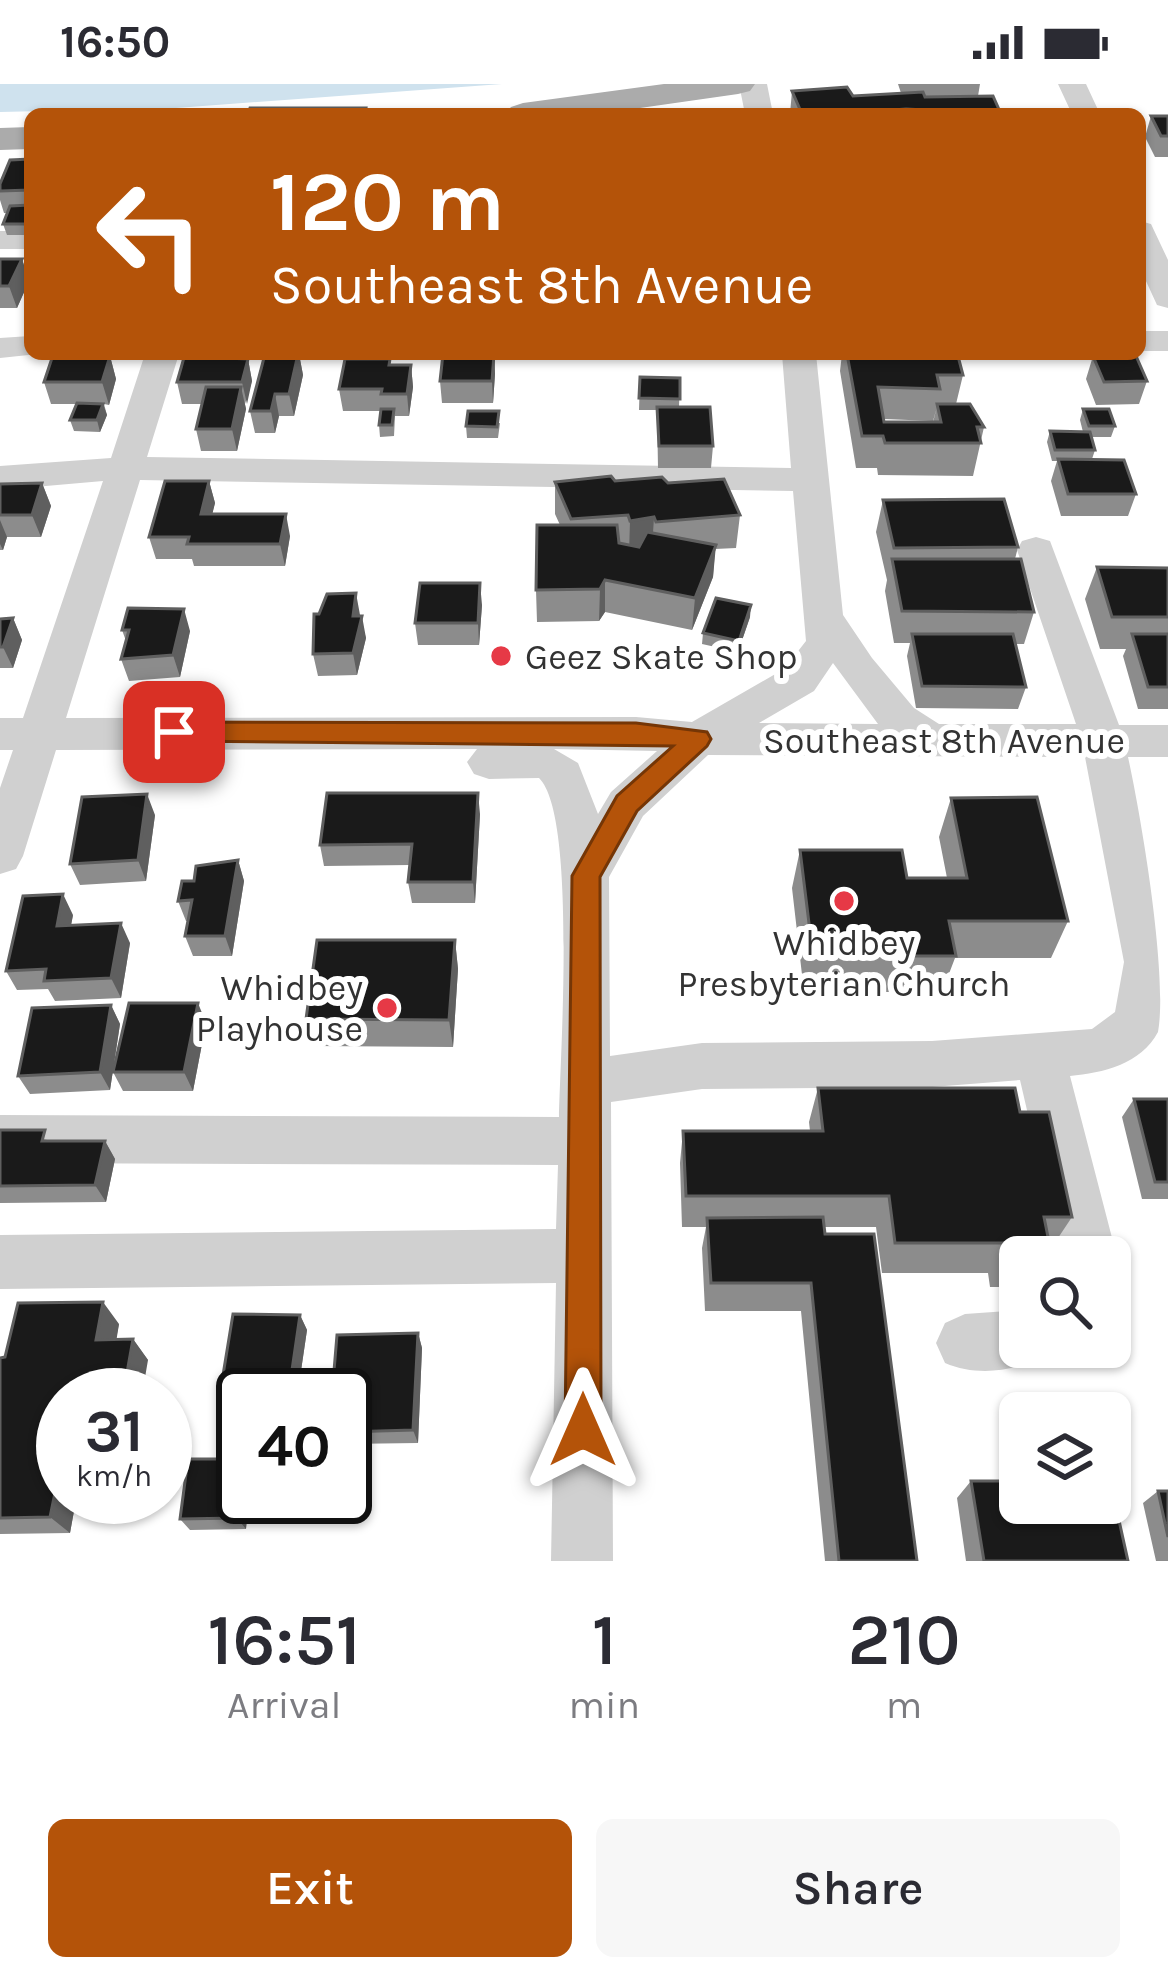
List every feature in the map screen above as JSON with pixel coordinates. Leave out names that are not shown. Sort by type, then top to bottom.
[{"type":"main road","points":[[566,108],[738,84]]},
{"type":"street","points":[[1146,245],[1168,298]]},
{"type":"street","points":[[0,856],[20,733],[125,468],[159,360]]},
{"type":"street","points":[[586,876],[627,804],[698,739],[799,680],[826,643],[800,360]]},
{"type":"street","points":[[0,478],[125,468],[810,480]]},
{"type":"street","points":[[584,1084],[702,1066],[932,1064],[1102,1051],[1138,1022],[1157,954],[1102,740],[1036,550]]},
{"type":"street","points":[[823,616],[893,712],[916,734],[934,740]]},
{"type":"street","points":[[398,732],[464,762],[554,766],[570,787],[586,876],[582,1561]]},
{"type":"street","name":"Southeast 8th Avenue","points":[[20,733],[636,733],[698,739],[1168,741]]},
{"type":"street","points":[[1040,1056],[1084,1236]]},
{"type":"street","points":[[0,1139],[584,1141]]},
{"type":"street","points":[[0,1262],[584,1256]]},
{"type":"water","points":[[0,84],[502,84],[176,108],[0,112]]},
{"type":"building","points":[[847,87],[853,96],[923,92],[925,97],[993,96],[998,108],[799,108],[792,91]]},
{"type":"building","points":[[1151,116],[1168,116],[1168,136],[1161,136]]},
{"type":"building","points":[[24,159],[24,190],[0,191],[10,160]]},
{"type":"building","points":[[24,205],[24,224],[3,224],[10,206]]},
{"type":"building","points":[[0,259],[22,259],[9,286],[0,286]]},
{"type":"building","points":[[51,360],[109,360],[102,382],[44,382]]},
{"type":"building","points":[[183,360],[248,360],[242,382],[177,382]]},
{"type":"building","points":[[263,360],[297,360],[289,394],[275,394],[271,411],[250,411]]},
{"type":"building","points":[[345,360],[411,365],[407,394],[339,389]]},
{"type":"building","points":[[442,360],[494,360],[492,381],[440,381]]},
{"type":"building","points":[[848,360],[959,360],[963,375],[937,375],[940,389],[878,387],[884,422],[941,422],[937,404],[970,404],[984,427],[977,427],[981,443],[885,443],[883,436],[862,436]]},
{"type":"building","points":[[1095,360],[1138,360],[1147,381],[1104,382]]},
{"type":"building","points":[[640,377],[680,378],[680,399],[639,398]]},
{"type":"building","points":[[206,387],[241,387],[232,429],[196,429]]},
{"type":"building","points":[[77,403],[103,404],[97,420],[70,420]]},
{"type":"building","points":[[657,407],[710,407],[713,446],[659,446]]},
{"type":"building","points":[[381,409],[394,409],[392,425],[379,425]]},
{"type":"building","points":[[1083,409],[1109,409],[1115,426],[1089,426]]},
{"type":"building","points":[[468,411],[499,411],[497,427],[466,426]]},
{"type":"building","points":[[1050,431],[1090,432],[1095,450],[1055,450]]},
{"type":"building","points":[[1058,459],[1124,460],[1136,494],[1068,494]]},
{"type":"building","points":[[611,476],[615,481],[662,477],[668,483],[724,479],[740,515],[656,522],[654,517],[630,521],[628,515],[571,519],[555,482]]},
{"type":"building","points":[[165,481],[209,481],[201,514],[286,514],[280,544],[187,544],[189,537],[149,537]]},
{"type":"building","points":[[42,483],[32,515],[0,515],[0,484]]},
{"type":"building","points":[[1004,499],[1018,547],[894,548],[883,500]]},
{"type":"building","points":[[537,525],[617,525],[619,543],[639,547],[647,532],[716,545],[695,598],[605,580],[600,589],[536,590]]},
{"type":"building","points":[[892,559],[1021,559],[1034,612],[902,611]]},
{"type":"building","points":[[1097,567],[1168,568],[1168,617],[1112,617]]},
{"type":"building","points":[[420,583],[480,583],[478,623],[415,623]]},
{"type":"building","points":[[356,593],[353,616],[362,616],[353,653],[313,654],[314,614],[319,614],[327,594]]},
{"type":"building","points":[[716,598],[751,605],[739,641],[703,633]]},
{"type":"building","points":[[128,608],[184,609],[173,655],[121,659],[129,630],[122,630]]},
{"type":"building","points":[[13,618],[3,647],[0,647],[0,619]]},
{"type":"building","points":[[912,634],[1013,634],[1026,687],[922,686]]},
{"type":"building","points":[[1132,634],[1168,634],[1168,687],[1148,687]]},
{"type":"building","points":[[327,793],[478,793],[473,882],[408,882],[412,844],[320,845]]},
{"type":"building","points":[[147,794],[138,860],[70,864],[82,797]]},
{"type":"building","points":[[1037,797],[1068,921],[949,921],[956,956],[813,956],[800,850],[902,850],[907,878],[967,878],[951,798]]},
{"type":"building","points":[[238,860],[225,936],[185,936],[192,900],[178,901],[182,881],[194,881],[196,866]]},
{"type":"building","points":[[63,894],[57,926],[121,923],[111,978],[44,981],[46,969],[6,971],[23,896]]},
{"type":"building","points":[[317,940],[455,940],[449,1020],[306,1019]]},
{"type":"building","points":[[129,1003],[198,1003],[184,1072],[113,1072]]},
{"type":"building","points":[[111,1005],[100,1072],[18,1076],[32,1008]]},
{"type":"building","points":[[818,1088],[1015,1088],[1020,1112],[1049,1112],[1072,1217],[1044,1217],[1048,1236],[999,1236],[999,1243],[895,1243],[889,1196],[686,1196],[683,1131],[823,1131]]},
{"type":"building","points":[[1134,1099],[1168,1099],[1168,1182],[1155,1182]]},
{"type":"building","points":[[0,1130],[45,1130],[42,1141],[105,1141],[95,1185],[0,1186]]},
{"type":"building","points":[[823,1217],[825,1234],[874,1234],[917,1561],[839,1561],[811,1283],[711,1283],[707,1218]]},
{"type":"building","points":[[103,1302],[96,1340],[133,1339],[128,1368],[36,1368],[36,1517],[0,1518],[0,1358],[5,1357],[18,1303]]},
{"type":"building","points":[[233,1314],[300,1315],[292,1368],[224,1368]]},
{"type":"building","points":[[418,1333],[413,1430],[372,1431],[372,1368],[334,1368],[337,1335]]},
{"type":"building","points":[[192,1459],[216,1459],[216,1518],[192,1519]]},
{"type":"building","points":[[971,1481],[999,1481],[999,1524],[1120,1524],[1128,1561],[984,1561]]},
{"type":"building","points":[[1158,1491],[1168,1491],[1168,1537]]},
{"type":"place","name":"Geez Skate Shop","points":[[501,656]]},
{"type":"place","name":"Whidbey Presbyterian Church","points":[[844,901]]},
{"type":"place","name":"Whidbey Playhouse","points":[[387,1008]]},
{"type":"route","points":[[174,732],[636,733],[698,739],[627,804],[586,876],[583,1430]]}]
